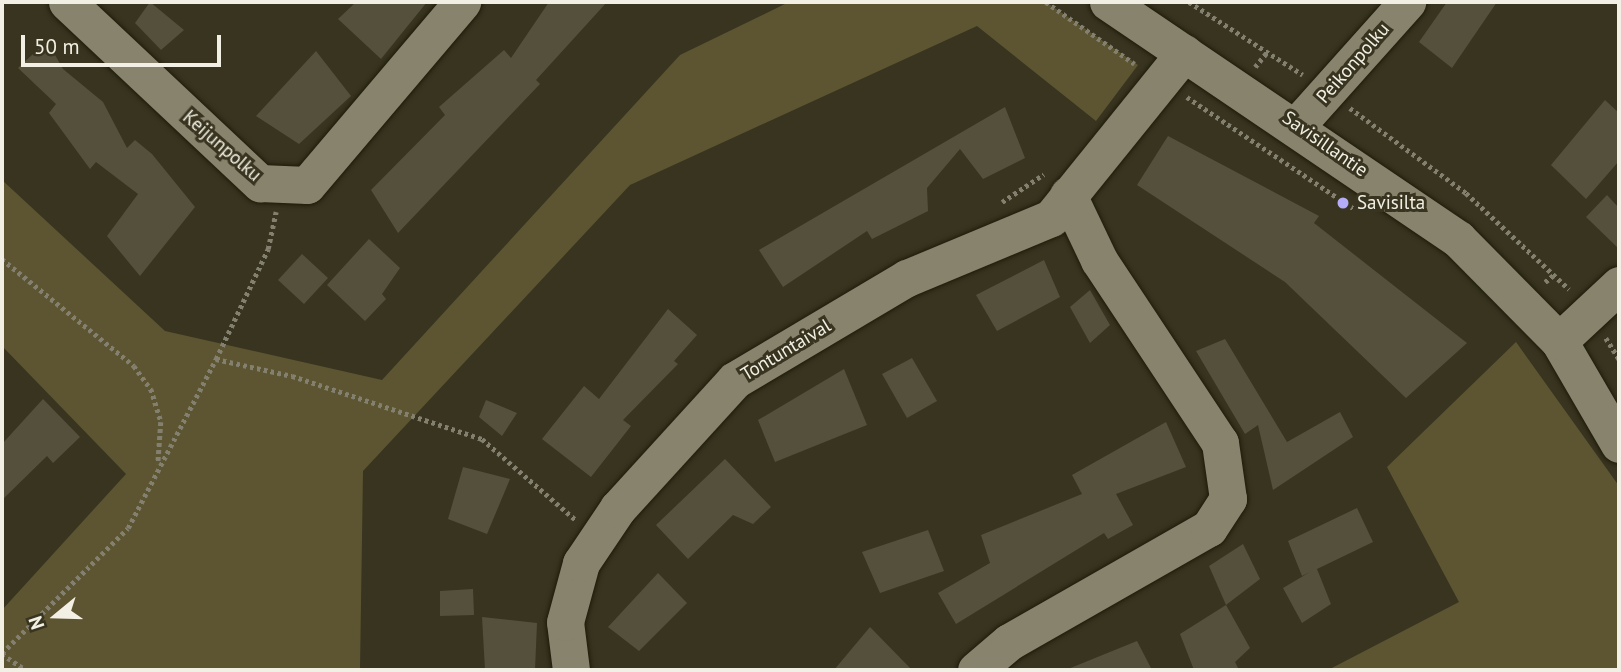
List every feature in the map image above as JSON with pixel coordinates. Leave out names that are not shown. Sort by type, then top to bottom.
[{"type":"street","name":"Keijunpolku","points":[[67,2],[260,183],[307,185],[462,2]]},
{"type":"street","name":"Savisillantie","points":[[1108,2],[1174,67],[1298,124],[1458,239],[1559,341],[1619,444]]},
{"type":"street","name":"Peikonpolku","points":[[1298,124],[1407,2]]},
{"type":"street","name":"Tontuntaival","points":[[571,670],[565,622],[581,563],[598,538],[735,380],[907,278],[1051,218],[1174,67]]},
{"type":"street","points":[[976,670],[1009,642],[1209,528],[1228,499],[1220,443],[1099,260],[1068,195]]},
{"type":"street","points":[[1559,341],[1619,285]]},
{"type":"path","points":[[1046,2],[1174,67],[1366,216]]},
{"type":"path","points":[[1189,2],[1329,92],[1466,193],[1589,311],[1619,359]]},
{"type":"path","points":[[26,670],[2,653],[128,528],[216,359],[268,249],[283,184]]},
{"type":"path","points":[[2,259],[111,343],[140,373],[161,422],[158,469]]},
{"type":"path","points":[[216,359],[292,376],[482,439],[598,538]]},
{"type":"shaded area","points":[[789,2],[1046,2],[1138,65],[1096,121],[977,26],[630,185],[363,471],[360,670],[2,670],[2,610],[126,474],[2,346],[2,180],[165,331],[382,380],[680,55]]},
{"type":"shaded area","points":[[1516,342],[1619,486],[1619,670],[1328,670],[1459,602],[1387,467]]},
{"type":"building","points":[[150,2],[184,30],[161,50],[135,23]]},
{"type":"building","points":[[356,2],[427,2],[381,59],[338,19]]},
{"type":"building","points":[[549,2],[607,2],[536,80],[540,84],[398,233],[371,190],[445,115],[439,107],[504,50],[511,58]]},
{"type":"building","points":[[1447,2],[1497,2],[1452,68],[1419,42]]},
{"type":"building","points":[[47,41],[63,69],[103,102],[127,148],[135,140],[152,154],[195,207],[140,276],[107,236],[138,194],[96,162],[90,169],[49,113],[56,104],[18,68]]},
{"type":"building","points":[[316,51],[351,96],[299,144],[256,116]]},
{"type":"building","points":[[1605,100],[1619,113],[1619,161],[1586,199],[1551,165]]},
{"type":"building","points":[[1005,107],[1025,158],[983,179],[960,149],[927,188],[928,211],[872,239],[867,231],[783,287],[759,250]]},
{"type":"building","points":[[1168,136],[1319,216],[1314,223],[1467,343],[1406,398],[1285,282],[1137,185]]},
{"type":"building","points":[[1607,195],[1619,208],[1619,249],[1586,217]]},
{"type":"building","points":[[369,239],[400,268],[382,294],[386,299],[365,321],[327,285]]},
{"type":"building","points":[[302,254],[328,278],[304,304],[278,280]]},
{"type":"building","points":[[1044,260],[1060,297],[997,331],[976,295]]},
{"type":"building","points":[[1090,290],[1110,325],[1090,343],[1070,307]]},
{"type":"building","points":[[668,309],[697,335],[674,361],[678,364],[623,420],[631,426],[591,477],[542,439],[584,386],[599,399]]},
{"type":"building","points":[[1225,339],[1287,442],[1340,412],[1353,437],[1273,490],[1258,425],[1245,434],[1196,351]]},
{"type":"building","points":[[912,358],[937,401],[907,418],[882,374]]},
{"type":"building","points":[[844,369],[867,425],[775,462],[758,420]]},
{"type":"building","points":[[43,399],[80,437],[53,463],[47,456],[2,500],[2,444]]},
{"type":"building","points":[[486,400],[517,413],[502,436],[479,417]]},
{"type":"building","points":[[1166,422],[1186,467],[1116,494],[1133,525],[1108,539],[1104,533],[956,624],[938,593],[990,563],[981,535],[1082,494],[1072,475]]},
{"type":"building","points":[[725,459],[771,507],[753,524],[733,515],[688,559],[656,525]]},
{"type":"building","points":[[463,467],[510,479],[487,534],[448,519]]},
{"type":"building","points":[[1357,508],[1373,542],[1317,569],[1331,604],[1302,623],[1283,588],[1310,572],[1302,576],[1288,541]]},
{"type":"building","points":[[928,530],[944,571],[880,593],[862,552]]},
{"type":"building","points":[[1243,544],[1260,579],[1226,605],[1209,566]]},
{"type":"building","points":[[658,573],[687,603],[639,651],[608,627]]},
{"type":"building","points":[[473,589],[474,615],[440,616],[440,591]]},
{"type":"building","points":[[1226,605],[1250,648],[1235,662],[1239,670],[1194,670],[1180,634]]},
{"type":"building","points":[[482,617],[537,623],[535,670],[485,670]]},
{"type":"building","points":[[870,627],[912,670],[834,670]]},
{"type":"building","points":[[1137,641],[1152,670],[1068,670],[1068,669]]},
{"type":"place","name":"Savisilta","points":[[1343,203]]}]
